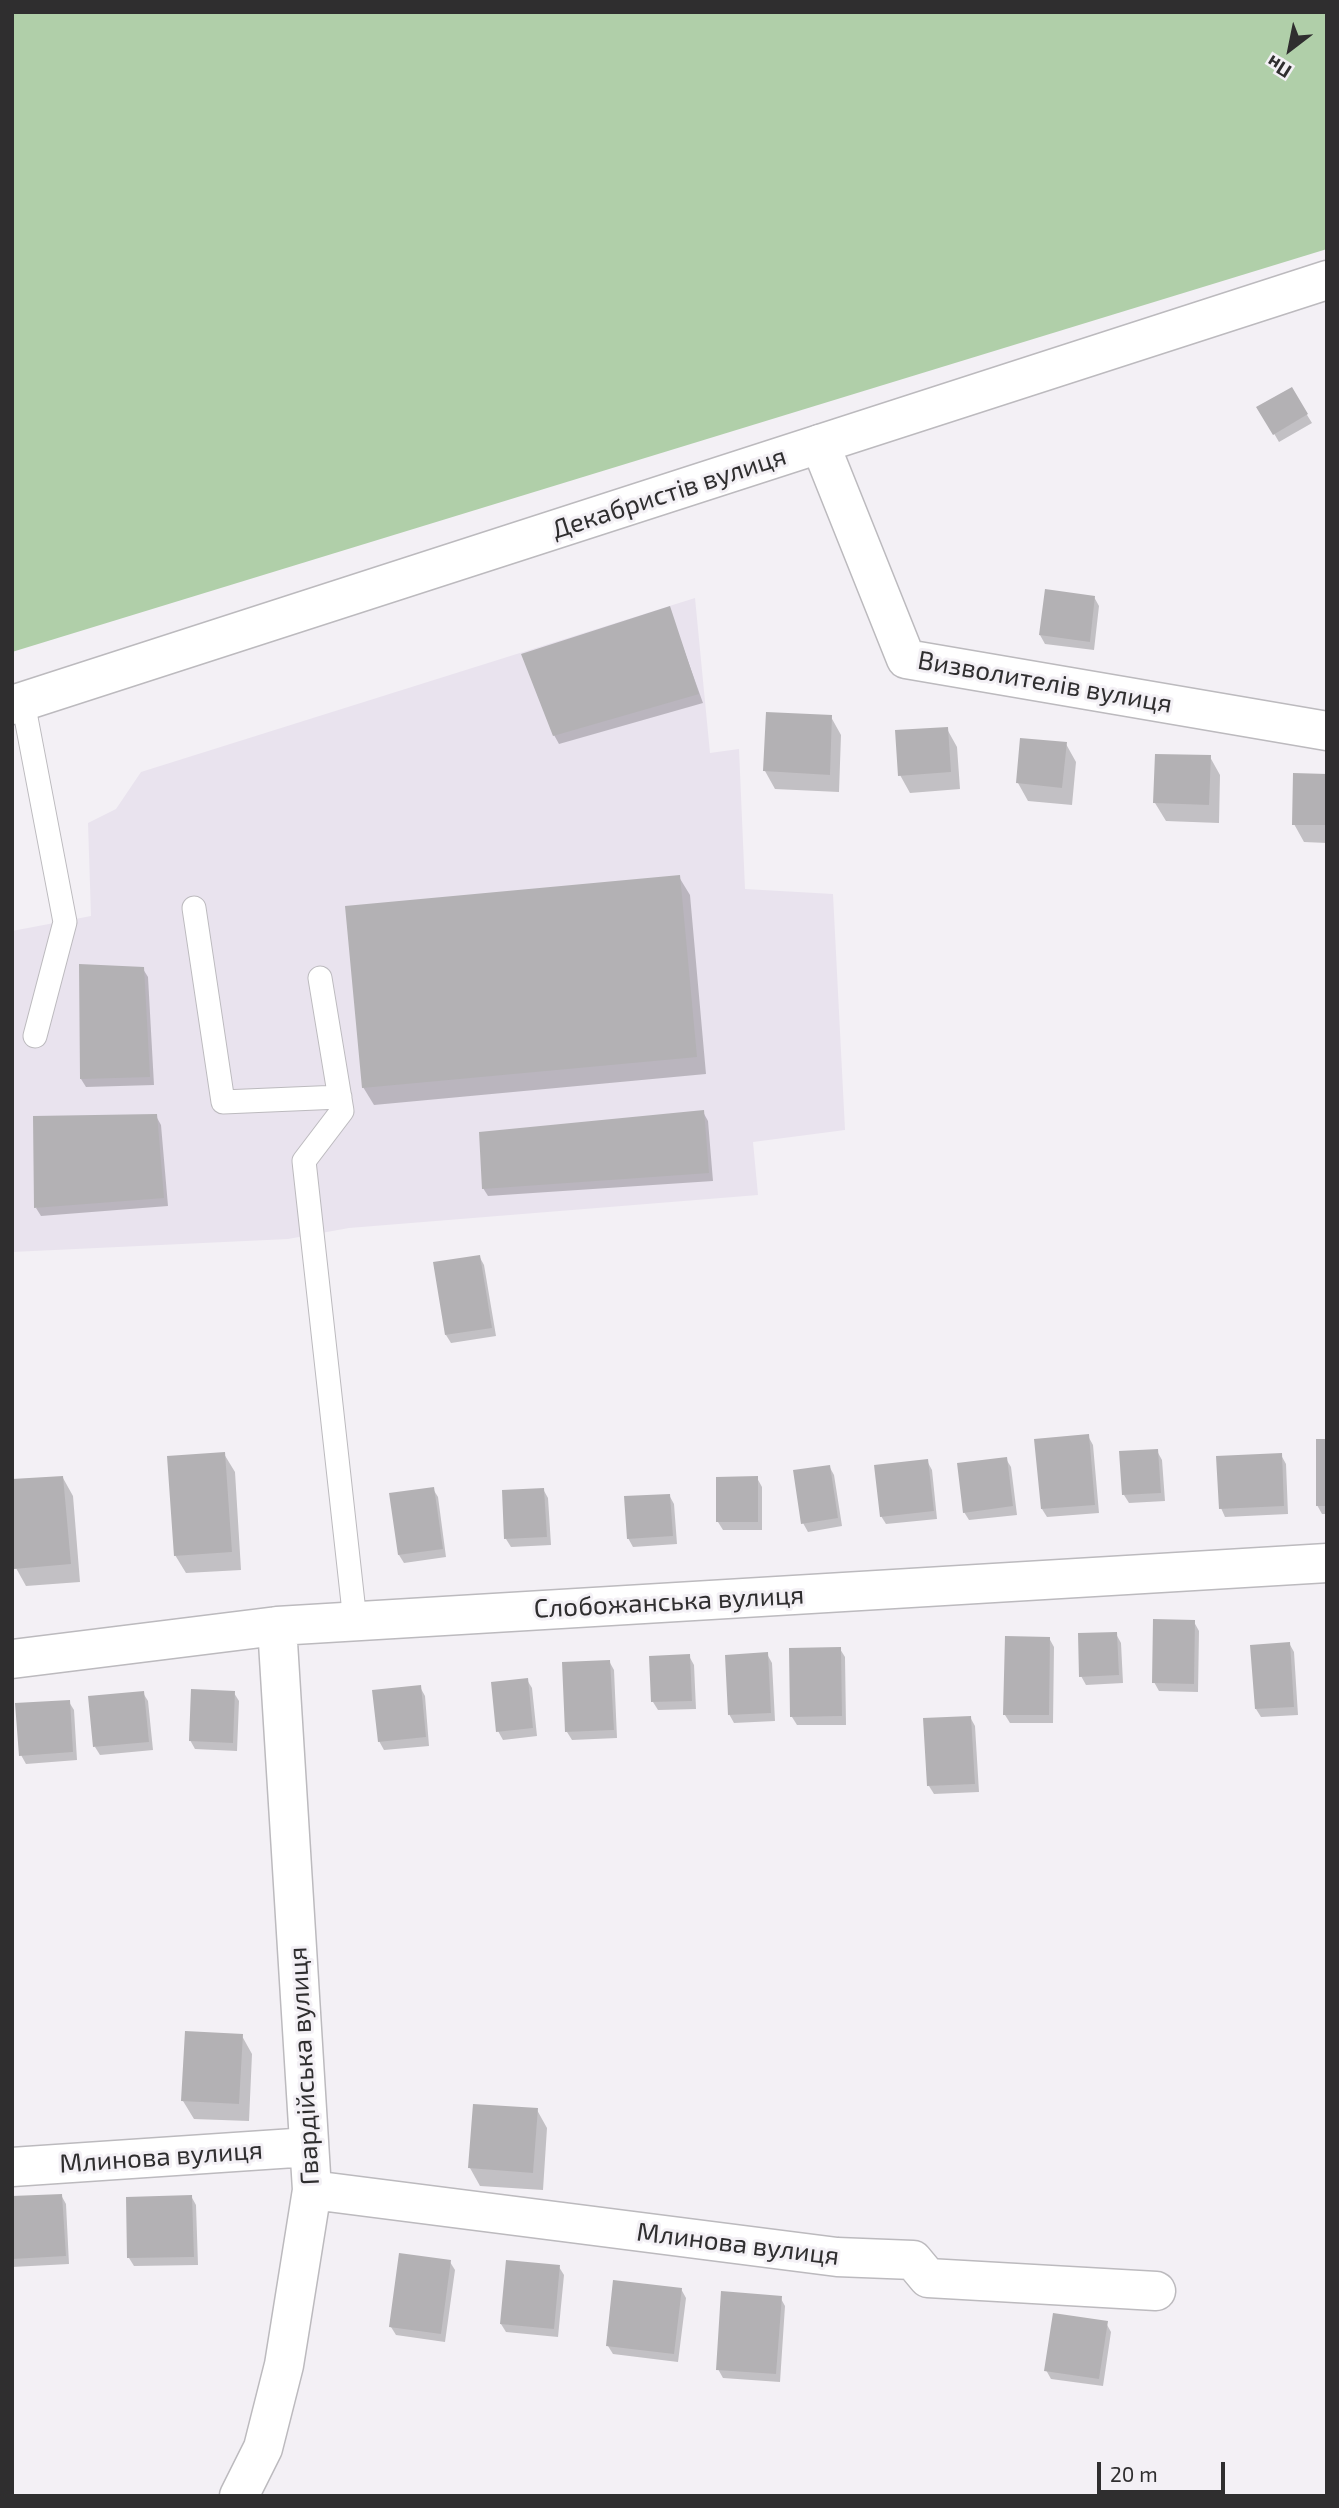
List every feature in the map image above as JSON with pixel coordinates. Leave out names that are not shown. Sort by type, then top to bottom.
[{"type":"street","name":"Декабристів вулиця","points":[[18,703],[1327,280]]},
{"type":"street","name":"Визволителів вулиця","points":[[820,444],[906,659],[1327,731]]},
{"type":"street","name":"Слобожанська вулиця","points":[[12,1659],[277,1626],[1327,1563]]},
{"type":"street","name":"Гвардійська вулиця","points":[[239,2496],[263,2448],[284,2365],[312,2190],[277,1626]]},
{"type":"street","name":"Млинова вулиця","points":[[12,2167],[309,2147]]},
{"type":"street","name":"Млинова вулиця","points":[[312,2190],[837,2258],[913,2260],[928,2278],[1156,2291]]},
{"type":"lane","points":[[18,703],[65,922],[35,1037]]},
{"type":"lane","points":[[194,908],[223,1102],[340,1097]]},
{"type":"lane","points":[[320,978],[342,1111],[304,1161],[355,1621]]},
{"type":"shaded area","points":[[695,598],[710,753],[739,749],[745,889],[833,894],[845,1130],[753,1142],[758,1195],[349,1228],[288,1239],[12,1252],[12,931],[91,916],[88,823],[116,809],[141,772]]},
{"type":"green space","points":[[12,12],[1327,12],[1327,249],[12,652]]},
{"type":"building","points":[[1292,387],[1308,414],[1273,435],[1256,407]]},
{"type":"building","points":[[1045,589],[1095,596],[1090,642],[1039,635]]},
{"type":"building","points":[[670,606],[699,694],[553,736],[521,654]]},
{"type":"building","points":[[766,712],[832,715],[830,775],[763,771]]},
{"type":"building","points":[[948,727],[951,772],[898,776],[895,730]]},
{"type":"building","points":[[1020,738],[1067,742],[1062,788],[1016,783]]},
{"type":"building","points":[[1155,754],[1211,755],[1209,805],[1153,803]]},
{"type":"building","points":[[1293,773],[1327,774],[1327,825],[1292,825]]},
{"type":"building","points":[[680,875],[697,1057],[362,1088],[345,906]]},
{"type":"building","points":[[79,964],[144,967],[150,1077],[80,1079]]},
{"type":"building","points":[[704,1110],[709,1173],[482,1189],[479,1132]]},
{"type":"building","points":[[157,1114],[164,1198],[34,1208],[33,1116]]},
{"type":"building","points":[[480,1255],[492,1328],[445,1335],[433,1262]]},
{"type":"building","points":[[1089,1434],[1095,1505],[1041,1509],[1034,1439]]},
{"type":"building","points":[[1316,1439],[1327,1439],[1327,1506],[1316,1506]]},
{"type":"building","points":[[1158,1449],[1161,1493],[1122,1495],[1119,1451]]},
{"type":"building","points":[[225,1452],[232,1552],[174,1556],[167,1456]]},
{"type":"building","points":[[1282,1453],[1284,1506],[1219,1509],[1216,1456]]},
{"type":"building","points":[[1007,1457],[1013,1506],[963,1513],[957,1463]]},
{"type":"building","points":[[928,1459],[934,1511],[880,1517],[874,1465]]},
{"type":"building","points":[[830,1465],[838,1518],[801,1524],[793,1470]]},
{"type":"building","points":[[63,1476],[71,1564],[14,1569],[12,1479]]},
{"type":"building","points":[[758,1476],[758,1522],[716,1522],[716,1477]]},
{"type":"building","points":[[434,1487],[443,1549],[398,1555],[389,1493]]},
{"type":"building","points":[[544,1488],[547,1537],[504,1539],[502,1490]]},
{"type":"building","points":[[670,1494],[673,1536],[627,1539],[624,1496]]},
{"type":"building","points":[[1153,1619],[1195,1620],[1194,1684],[1152,1683]]},
{"type":"building","points":[[1117,1632],[1119,1675],[1079,1677],[1078,1633]]},
{"type":"building","points":[[1005,1636],[1050,1637],[1049,1715],[1003,1715]]},
{"type":"building","points":[[1290,1642],[1294,1707],[1255,1709],[1250,1645]]},
{"type":"building","points":[[841,1647],[842,1716],[790,1717],[789,1648]]},
{"type":"building","points":[[768,1652],[771,1713],[728,1715],[725,1655]]},
{"type":"building","points":[[690,1654],[692,1701],[651,1702],[649,1656]]},
{"type":"building","points":[[610,1660],[614,1730],[565,1732],[562,1662]]},
{"type":"building","points":[[528,1678],[533,1728],[496,1732],[491,1682]]},
{"type":"building","points":[[421,1685],[426,1737],[378,1742],[372,1690]]},
{"type":"building","points":[[191,1689],[235,1691],[233,1743],[189,1741]]},
{"type":"building","points":[[144,1691],[149,1742],[93,1747],[88,1696]]},
{"type":"building","points":[[70,1700],[73,1752],[19,1756],[15,1703]]},
{"type":"building","points":[[971,1716],[975,1784],[927,1786],[923,1718]]},
{"type":"building","points":[[185,2031],[243,2034],[239,2104],[181,2101]]},
{"type":"building","points":[[473,2104],[538,2108],[533,2173],[468,2168]]},
{"type":"building","points":[[62,2194],[66,2256],[12,2259],[12,2196]]},
{"type":"building","points":[[192,2195],[194,2257],[127,2258],[126,2197]]},
{"type":"building","points":[[399,2253],[451,2260],[441,2334],[389,2327]]},
{"type":"building","points":[[506,2260],[560,2265],[554,2329],[500,2324]]},
{"type":"building","points":[[613,2280],[682,2288],[674,2354],[606,2346]]},
{"type":"building","points":[[721,2291],[782,2296],[776,2374],[716,2370]]},
{"type":"building","points":[[1053,2313],[1108,2321],[1099,2379],[1044,2371]]}]
